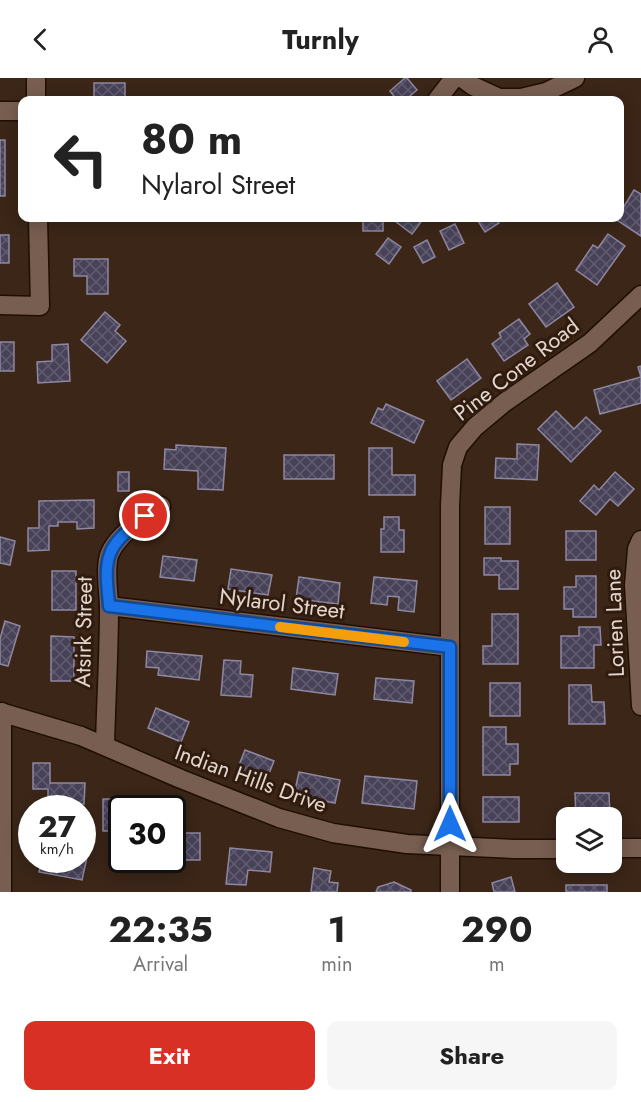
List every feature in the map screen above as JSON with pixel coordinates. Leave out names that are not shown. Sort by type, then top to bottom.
[{"type":"street","points":[[36,78],[36,96]]},
{"type":"street","points":[[440,96],[454,78]]},
{"type":"street","points":[[462,78],[487,96]]},
{"type":"street","points":[[529,96],[546,92],[575,78]]},
{"type":"street","points":[[0,111],[18,111]]},
{"type":"street","points":[[0,305],[40,306],[38,222]]},
{"type":"street","name":"Pine Cone Road","points":[[450,892],[450,506],[452,465],[458,447],[475,427],[506,402],[590,343],[641,296]]},
{"type":"street","name":"Atsirk Street","points":[[105,746],[109,606],[107,579],[110,553],[123,535],[145,516],[161,507]]},
{"type":"street","name":"Lorien Lane","points":[[641,540],[637,549],[634,585],[641,706]]},
{"type":"street","name":"Nylarol Street","points":[[109,606],[450,647]]},
{"type":"street","points":[[1,712],[2,892]]},
{"type":"street","name":"Indian Hills Drive","points":[[1,712],[81,736],[279,818],[333,833],[407,844],[556,849]]},
{"type":"street","points":[[622,848],[641,848]]},
{"type":"building","points":[[405,78],[417,90],[410,96],[394,96],[390,91]]},
{"type":"building","points":[[94,83],[125,83],[125,96],[94,96]]},
{"type":"building","points":[[0,140],[5,140],[5,196],[0,196]]},
{"type":"building","points":[[634,190],[641,194],[641,236],[620,222],[624,222],[624,206]]},
{"type":"building","points":[[363,222],[383,222],[383,231],[363,231]]},
{"type":"building","points":[[396,222],[421,222],[412,234]]},
{"type":"building","points":[[479,222],[499,223],[485,232]]},
{"type":"building","points":[[455,224],[464,243],[449,250],[440,231]]},
{"type":"building","points":[[608,234],[625,246],[597,285],[576,270],[593,245],[598,248]]},
{"type":"building","points":[[0,235],[9,235],[9,263],[0,263]]},
{"type":"building","points":[[388,238],[401,247],[389,264],[376,254]]},
{"type":"building","points":[[427,240],[435,257],[423,263],[414,247]]},
{"type":"building","points":[[74,259],[108,259],[108,294],[87,294],[87,276],[74,276]]},
{"type":"building","points":[[557,283],[574,307],[546,327],[529,304]]},
{"type":"building","points":[[105,312],[120,325],[115,331],[126,341],[107,363],[81,340]]},
{"type":"building","points":[[519,319],[530,334],[524,339],[528,345],[504,361],[492,344],[501,337],[499,333]]},
{"type":"building","points":[[0,342],[14,342],[14,371],[0,371]]},
{"type":"building","points":[[68,344],[70,381],[38,383],[37,362],[52,361],[52,345]]},
{"type":"building","points":[[467,359],[481,378],[451,400],[437,381]]},
{"type":"building","points":[[641,377],[641,403],[600,414],[594,390]]},
{"type":"building","points":[[386,404],[424,421],[414,443],[371,423],[378,408],[383,410]]},
{"type":"building","points":[[556,411],[574,429],[586,417],[601,431],[571,462],[538,429]]},
{"type":"building","points":[[517,444],[539,445],[537,480],[495,478],[496,458],[517,459]]},
{"type":"building","points":[[176,445],[226,448],[223,490],[198,489],[198,471],[164,469],[165,449],[176,450]]},
{"type":"building","points":[[369,448],[392,448],[392,475],[415,475],[415,495],[369,495]]},
{"type":"building","points":[[284,455],[334,455],[334,479],[284,479]]},
{"type":"building","points":[[118,472],[129,472],[129,491],[118,491]]},
{"type":"building","points":[[615,472],[634,489],[618,506],[610,499],[596,515],[580,501],[594,485],[599,490]]},
{"type":"building","points":[[94,500],[94,528],[77,529],[77,522],[58,522],[58,526],[49,526],[49,550],[28,551],[28,528],[39,528],[39,501]]},
{"type":"building","points":[[485,507],[510,507],[510,544],[485,544]]},
{"type":"building","points":[[384,517],[399,517],[399,530],[404,530],[404,552],[381,552],[381,529],[384,529]]},
{"type":"building","points":[[566,531],[596,531],[596,560],[566,560]]},
{"type":"building","points":[[0,537],[15,541],[10,565],[0,563]]},
{"type":"building","points":[[163,556],[197,560],[194,581],[160,577]]},
{"type":"building","points":[[484,558],[518,561],[518,589],[499,589],[499,575],[484,575]]},
{"type":"building","points":[[231,569],[272,575],[268,595],[228,589]]},
{"type":"building","points":[[52,571],[76,571],[76,610],[52,610]]},
{"type":"building","points":[[576,576],[596,576],[596,617],[573,617],[573,609],[564,609],[564,587],[576,587]]},
{"type":"building","points":[[299,577],[340,583],[338,604],[296,599]]},
{"type":"building","points":[[374,577],[417,581],[414,612],[398,610],[399,597],[388,596],[387,605],[371,603]]},
{"type":"building","points":[[492,614],[518,614],[518,664],[483,664],[483,646],[492,646]]},
{"type":"building","points":[[5,621],[20,626],[8,666],[0,664],[0,639]]},
{"type":"building","points":[[579,627],[600,627],[601,645],[594,645],[594,668],[561,668],[561,636],[579,636]]},
{"type":"building","points":[[51,636],[74,637],[74,681],[51,681]]},
{"type":"building","points":[[147,651],[202,656],[199,680],[158,675],[159,668],[146,667]]},
{"type":"building","points":[[224,660],[241,661],[240,674],[253,675],[251,697],[221,695]]},
{"type":"building","points":[[293,668],[338,674],[335,695],[291,689]]},
{"type":"building","points":[[376,678],[414,681],[412,703],[374,699]]},
{"type":"building","points":[[490,683],[520,683],[520,716],[490,716]]},
{"type":"building","points":[[569,685],[591,685],[592,702],[604,702],[605,724],[569,724]]},
{"type":"building","points":[[156,708],[189,722],[181,742],[148,728]]},
{"type":"building","points":[[483,727],[506,727],[506,744],[518,744],[518,764],[510,764],[510,775],[483,775]]},
{"type":"building","points":[[245,750],[274,761],[266,781],[237,770]]},
{"type":"building","points":[[33,763],[50,763],[50,783],[85,783],[84,795],[48,795],[48,789],[33,789]]},
{"type":"building","points":[[299,772],[340,780],[335,803],[294,795]]},
{"type":"building","points":[[365,776],[417,781],[414,809],[362,803]]},
{"type":"building","points":[[575,793],[609,793],[610,807],[576,807]]},
{"type":"building","points":[[483,797],[519,797],[519,822],[483,822]]},
{"type":"building","points":[[103,799],[108,799],[108,831],[103,831]]},
{"type":"building","points":[[186,833],[200,833],[200,860],[186,860]]},
{"type":"building","points":[[230,848],[272,852],[270,872],[248,870],[246,885],[226,884]]},
{"type":"building","points":[[314,868],[331,871],[329,882],[338,883],[337,892],[311,892]]},
{"type":"building","points":[[44,873],[84,873],[82,880]]},
{"type":"building","points":[[511,877],[515,892],[494,892],[492,883]]},
{"type":"building","points":[[394,882],[411,892],[376,892],[378,887]]},
{"type":"building","points":[[566,885],[607,885],[607,892],[566,892]]},
{"type":"slow traffic","points":[[280,627],[404,642]]},
{"type":"route","points":[[145,516],[123,535],[110,553],[107,579],[109,606],[450,647],[450,824]]}]
